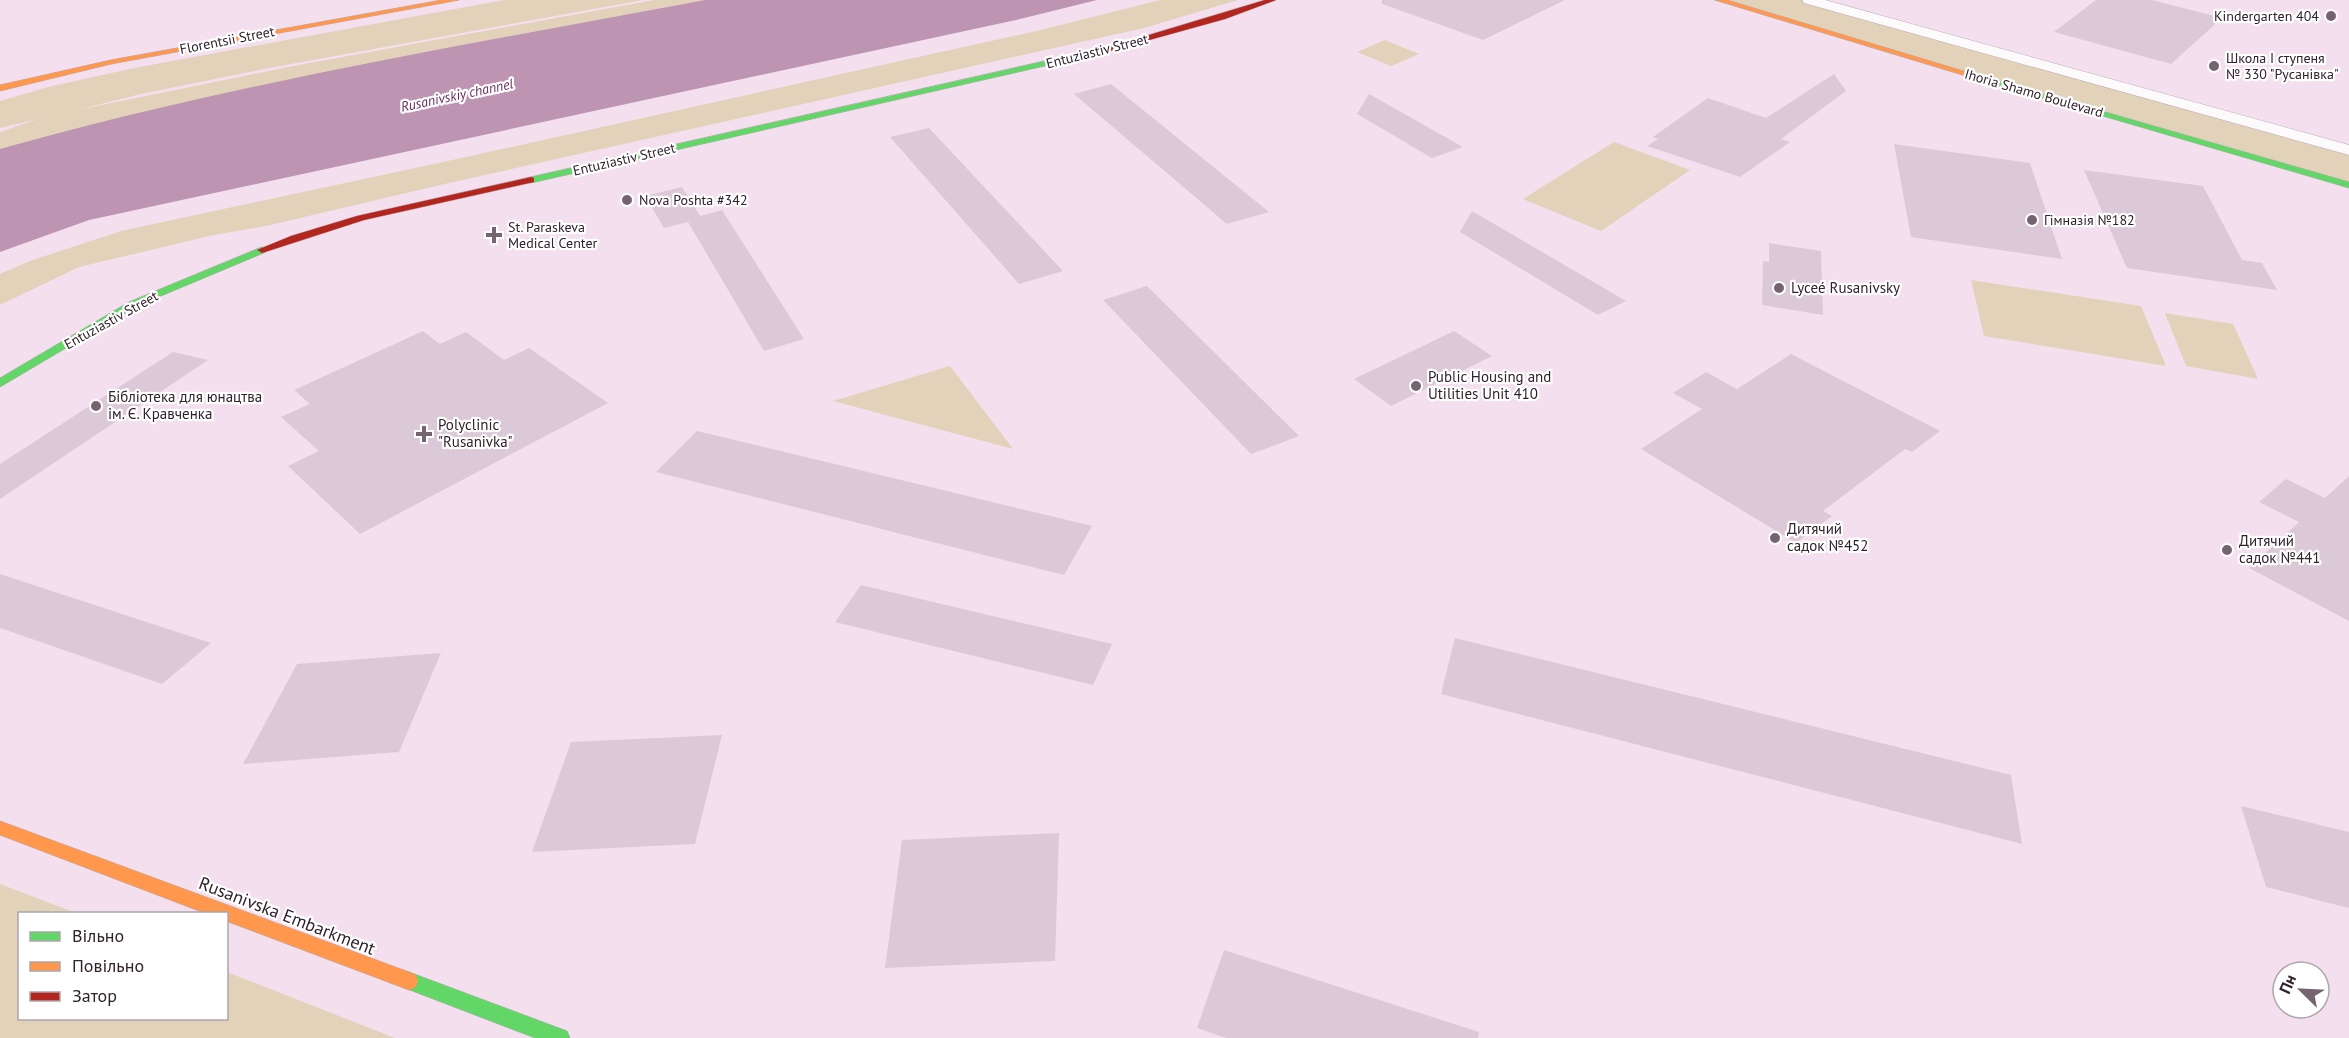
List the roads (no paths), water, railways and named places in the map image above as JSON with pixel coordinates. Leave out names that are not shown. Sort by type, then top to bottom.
[{"type":"street","name":"Florentsii Street","points":[[0,88],[144,56],[455,0]]},
{"type":"street","name":"Entuziastiv Street","points":[[0,383],[133,304],[284,241],[363,218],[1085,55],[1171,32],[1272,0]]},
{"type":"street","name":"Ihoria Shamo Boulevard","points":[[1719,0],[2349,185]]},
{"type":"street","name":"Ihoria Shamo Boulevard","points":[[1809,0],[2349,150]]},
{"type":"street","name":"Rusanivska Embarkment","points":[[0,828],[224,912]]},
{"type":"street","name":"Rusanivska Embarkment","points":[[228,914],[560,1038]]},
{"type":"water","name":"Rusanivskiy channel","points":[[705,0],[1097,0],[1016,20],[89,220],[0,252],[0,149],[175,104],[263,85],[439,49]]},
{"type":"place","name":"Kindergarten 404","points":[[2331,16]]},
{"type":"place","name":"Школа І ступеня № 330 \"Русанівка\"","points":[[2214,66]]},
{"type":"place","name":"Nova Poshta #342","points":[[627,200]]},
{"type":"place","name":"Гімназія №182","points":[[2032,220]]},
{"type":"place","name":"St. Paraskeva Medical Center","points":[[494,235]]},
{"type":"place","name":"Lyceé Rusanivsky","points":[[1779,288]]},
{"type":"place","name":"Public Housing and Utilities Unit 410","points":[[1416,386]]},
{"type":"place","name":"Бібліотека для юнацтва ім. Є. Кравченка","points":[[96,406]]},
{"type":"place","name":"Polyclinic \"Rusanivka\"","points":[[424,434]]},
{"type":"place","name":"Дитячий садок №452","points":[[1775,538]]},
{"type":"place","name":"Дитячий садок №441","points":[[2227,550]]}]
